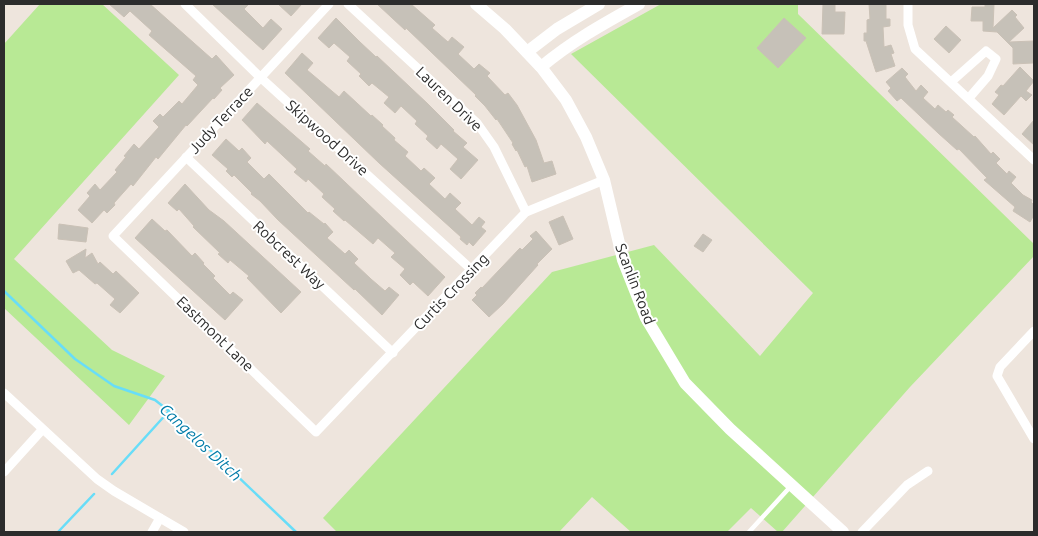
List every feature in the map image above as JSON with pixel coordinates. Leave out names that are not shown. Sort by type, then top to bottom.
[{"type":"street","name":"Skipwood Drive","points":[[185,4],[260,77],[472,270]]},
{"type":"street","name":"Judy Terrace","points":[[113,236],[329,4]]},
{"type":"street","name":"Lauren Drive","points":[[348,4],[477,123],[494,147],[526,212]]},
{"type":"street","name":"Scanlin Road","points":[[476,4],[527,52],[566,100],[586,137],[604,180],[626,268],[646,318],[685,383],[730,429],[843,532]]},
{"type":"street","points":[[527,52],[557,29],[599,4]]},
{"type":"street","points":[[540,67],[591,31],[639,4]]},
{"type":"street","points":[[908,4],[908,25],[914,49],[1034,160]]},
{"type":"street","points":[[950,82],[986,51],[996,59],[988,76],[969,98]]},
{"type":"street","name":"Robcrest Way","points":[[186,158],[393,353]]},
{"type":"street","name":"Curtis Crossing","points":[[316,432],[526,212],[604,180]]},
{"type":"street","name":"Eastmont Lane","points":[[113,236],[316,432]]},
{"type":"street","points":[[1034,331],[1000,367],[997,376],[1034,439]]},
{"type":"street","points":[[4,393],[97,479],[184,532]]},
{"type":"street","points":[[4,472],[42,430]]},
{"type":"street","points":[[862,532],[907,485],[928,471]]},
{"type":"street","points":[[152,532],[160,518]]},
{"type":"lane","points":[[749,532],[792,485]]},
{"type":"green space","points":[[40,4],[102,4],[179,75],[14,259],[112,350],[165,376],[129,425],[4,308],[4,44]]},
{"type":"green space","points":[[661,4],[798,4],[798,14],[1034,244],[1034,256],[910,387],[782,532],[778,532],[751,508],[727,532],[631,532],[592,497],[559,532],[337,532],[323,518],[552,272],[654,245],[760,356],[813,293],[571,54]]},
{"type":"building","points":[[109,4],[150,4],[212,59],[216,55],[234,75],[220,88],[222,90],[214,99],[186,125],[158,159],[156,157],[133,186],[131,184],[114,203],[115,205],[107,213],[104,210],[92,223],[78,210],[90,196],[87,193],[95,184],[100,190],[117,172],[115,170],[134,144],[139,149],[159,127],[153,121],[160,114],[163,117],[179,101],[182,104],[198,85],[193,80],[196,76],[149,35],[152,31],[130,11],[124,17]]},
{"type":"building","points":[[212,4],[249,4],[244,9],[263,28],[271,19],[282,29],[263,50]]},
{"type":"building","points":[[278,4],[302,4],[291,16]]},
{"type":"building","points":[[377,4],[411,4],[435,25],[432,28],[448,42],[452,37],[464,47],[458,54],[474,69],[479,64],[490,73],[487,76],[505,95],[508,93],[517,105],[536,140],[544,163],[552,161],[556,174],[532,182],[527,166],[525,167],[513,143],[497,119],[476,95],[406,28],[405,30]]},
{"type":"building","points":[[823,4],[835,4],[835,12],[845,12],[844,34],[822,34]]},
{"type":"building","points":[[869,4],[886,4],[886,19],[890,19],[890,26],[883,27],[884,47],[891,45],[894,53],[891,54],[895,66],[876,72],[866,41],[864,41],[864,33],[867,33],[867,20],[870,19]]},
{"type":"building","points":[[985,4],[994,4],[993,28],[1012,10],[1017,15],[1015,17],[1024,28],[1009,42],[1034,41],[1033,63],[1013,64],[1013,48],[997,32],[983,31],[983,21],[971,21],[972,7],[985,7]]},
{"type":"building","points":[[336,18],[467,143],[463,147],[478,160],[461,179],[450,169],[458,159],[441,144],[437,149],[426,139],[428,136],[415,124],[417,121],[401,106],[395,113],[384,103],[389,97],[372,83],[369,86],[359,76],[361,74],[347,61],[350,57],[334,43],[329,48],[318,38]]},
{"type":"building","points":[[784,18],[806,38],[778,68],[757,48]]},
{"type":"building","points":[[946,26],[961,40],[949,53],[934,39]]},
{"type":"building","points":[[302,53],[313,63],[307,70],[339,97],[344,91],[383,125],[395,138],[394,140],[408,152],[405,156],[421,171],[424,168],[435,178],[429,184],[445,199],[450,193],[461,203],[455,209],[472,225],[479,217],[485,222],[481,227],[486,231],[473,246],[469,242],[467,245],[460,239],[461,237],[379,163],[285,73]]},
{"type":"building","points":[[1020,67],[1034,81],[1026,91],[1032,95],[1026,101],[1021,96],[1004,115],[992,104],[999,95],[995,92]]},
{"type":"building","points":[[902,68],[908,74],[905,77],[916,91],[921,85],[928,92],[923,98],[935,109],[938,105],[946,112],[948,110],[954,115],[952,117],[975,136],[991,154],[993,152],[1000,159],[996,163],[1007,174],[1009,171],[1016,177],[1011,183],[1023,195],[1032,200],[1031,202],[1034,205],[1034,215],[1030,222],[1013,211],[1015,207],[984,180],[987,178],[959,149],[957,150],[901,98],[897,101],[888,91],[891,88],[886,82]]},
{"type":"building","points":[[257,103],[310,149],[308,151],[325,166],[326,164],[445,277],[428,296],[413,282],[410,285],[400,275],[405,269],[391,257],[395,253],[378,238],[373,244],[344,221],[322,197],[324,194],[308,179],[306,182],[294,172],[297,169],[267,141],[265,144],[242,120]]},
{"type":"building","points":[[1034,120],[1034,145],[1022,134]]},
{"type":"building","points":[[226,139],[239,151],[242,148],[251,158],[247,162],[264,179],[269,174],[308,213],[325,223],[333,232],[327,238],[345,254],[349,250],[358,259],[354,263],[371,279],[385,291],[389,287],[399,295],[382,315],[278,220],[234,175],[232,177],[226,171],[228,169],[212,155]]},
{"type":"building","points":[[185,184],[209,210],[224,221],[301,292],[281,313],[247,278],[249,276],[230,260],[228,263],[218,254],[220,253],[193,227],[179,209],[177,211],[168,203]]},
{"type":"building","points":[[563,216],[573,239],[559,245],[549,222]]},
{"type":"building","points":[[152,219],[165,231],[167,230],[192,256],[195,253],[215,276],[213,278],[230,295],[233,292],[243,300],[225,320],[135,238]]},
{"type":"building","points":[[59,224],[88,228],[86,242],[58,239]]},
{"type":"building","points":[[536,231],[552,249],[489,317],[472,300],[477,295],[475,293],[520,248],[522,250],[533,239],[530,236]]},
{"type":"building","points":[[703,234],[712,240],[703,252],[694,246]]},
{"type":"building","points":[[86,249],[85,258],[92,253],[98,264],[100,262],[113,274],[116,271],[139,293],[120,313],[110,305],[115,299],[79,270],[73,273],[66,261]]},
{"type":"waterway","name":"Cangelos Ditch","points":[[4,291],[75,359],[114,386],[155,400],[169,411],[296,532]]},
{"type":"waterway","points":[[112,474],[169,411]]},
{"type":"waterway","points":[[58,532],[94,494]]}]
